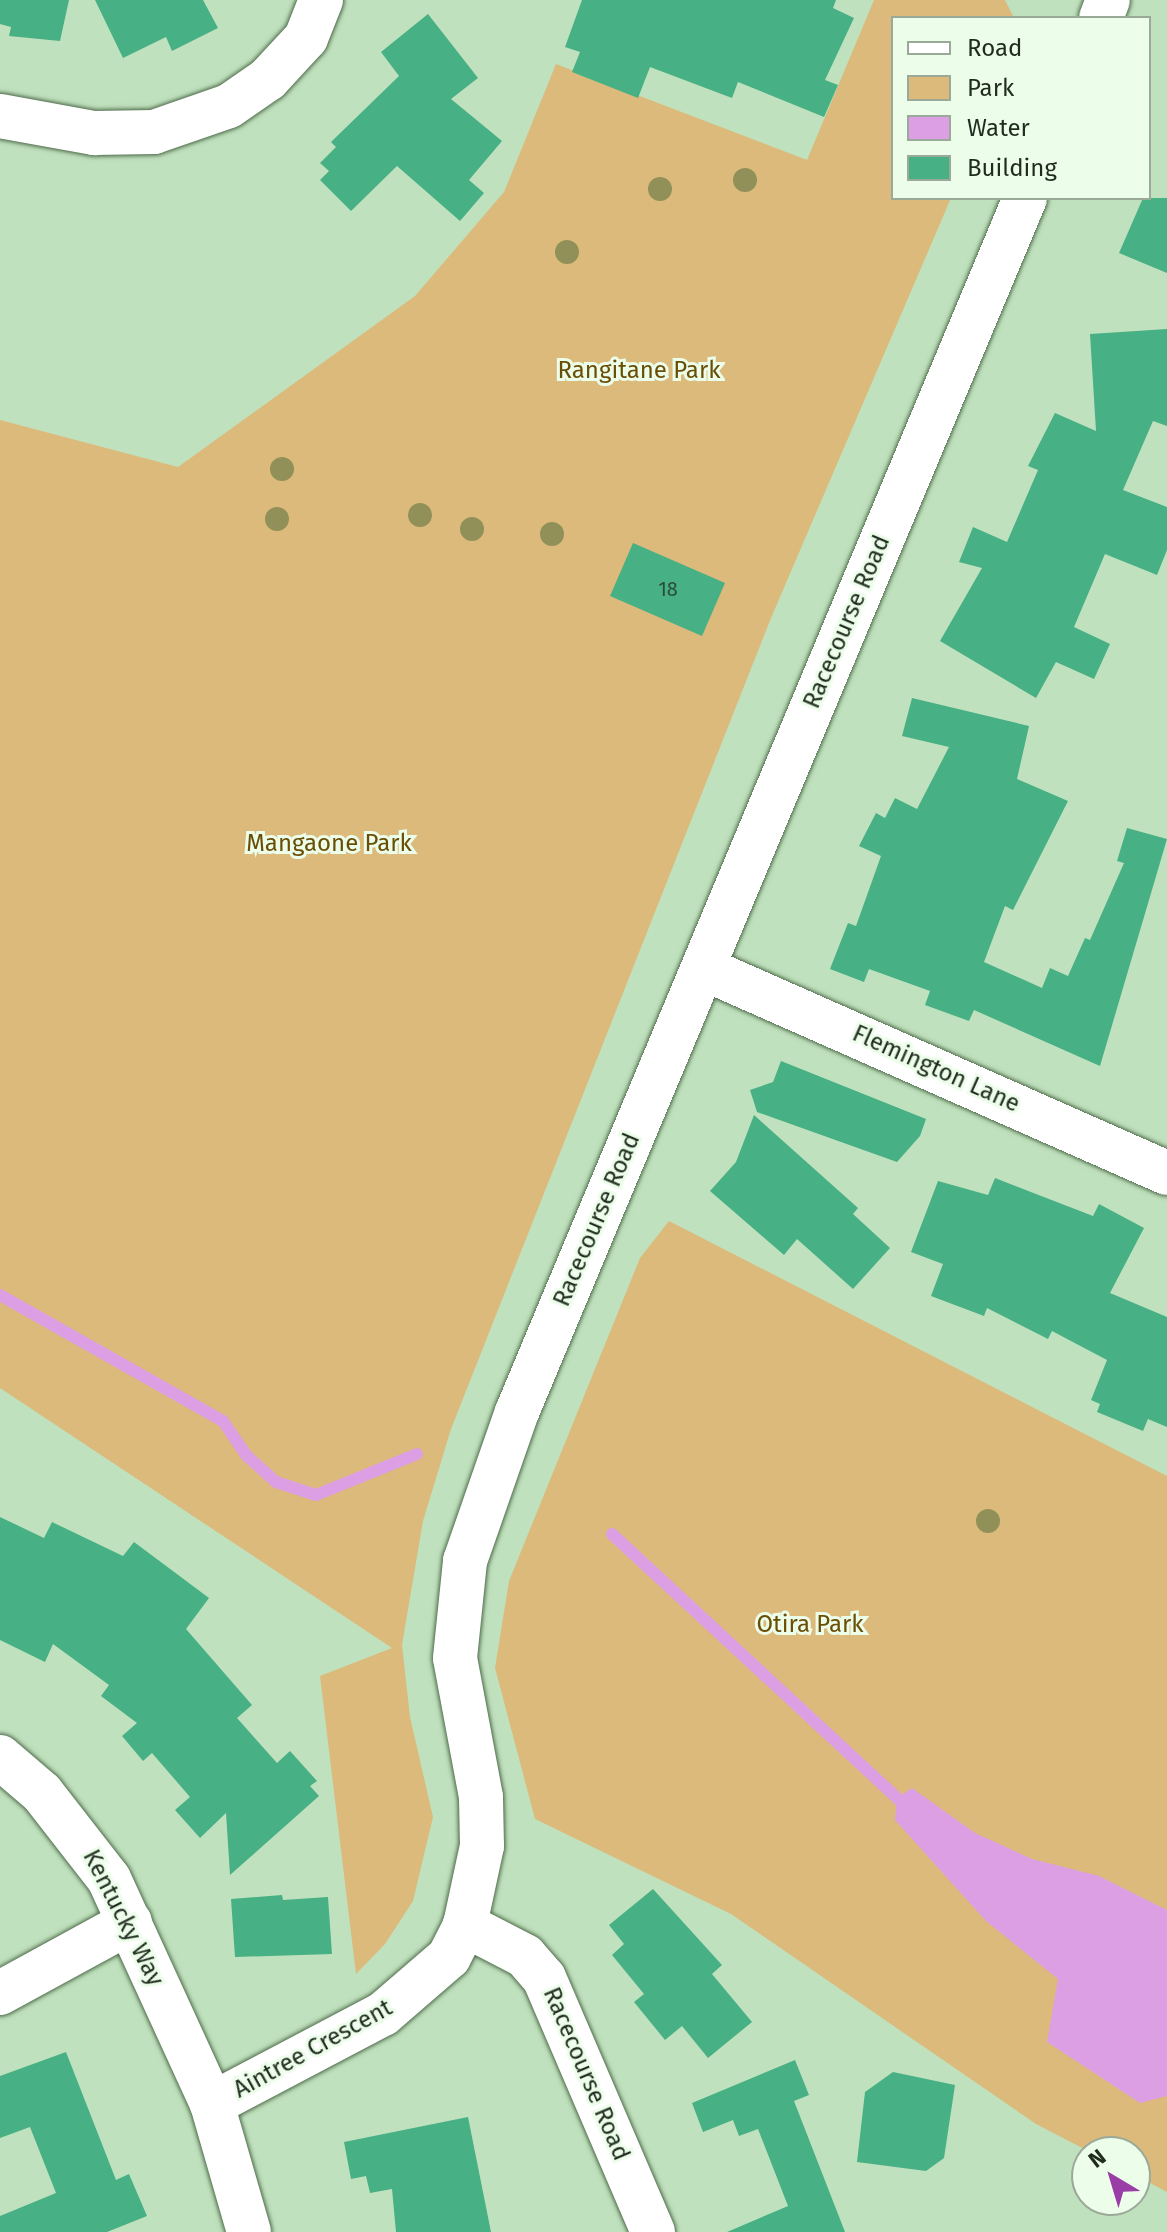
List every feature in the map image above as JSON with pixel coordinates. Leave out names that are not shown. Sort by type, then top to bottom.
[{"type":"street","points":[[0,116],[94,133],[154,132],[229,106],[268,79],[306,38],[321,0]]},
{"type":"street","name":"Racecourse Road","points":[[653,2232],[544,1978],[525,1956],[465,1925],[482,1846],[481,1797],[455,1658],[465,1561],[517,1412],[1024,200]]},
{"type":"street","name":"Flemington Lane","points":[[703,968],[1167,1173]]},
{"type":"street","name":"Kentucky Way","points":[[0,1757],[82,1838],[130,1922],[212,2104]]},
{"type":"street","points":[[0,1993],[130,1922]]},
{"type":"street","name":"Aintree Crescent","points":[[249,2232],[212,2104],[383,2014],[449,1957],[465,1925]]},
{"type":"green space","name":"Mangaone Park","points":[[874,0],[1005,0],[1013,16],[891,16],[891,200],[950,200],[771,618],[451,1429],[423,1521],[402,1645],[410,1717],[433,1817],[413,1901],[385,1944],[356,1974],[320,1676],[392,1648],[0,1388],[0,420],[178,467],[415,296],[504,192],[556,64],[807,160]]},
{"type":"green space","name":"Otira Park","points":[[669,1221],[1167,1476],[1167,2192],[1151,2184],[1151,2136],[1071,2136],[1071,2142],[1036,2124],[731,1914],[535,1819],[495,1668],[509,1581],[640,1258]]},
{"type":"water","points":[[912,1788],[975,1833],[1032,1859],[1099,1876],[1167,1910],[1167,2096],[1140,2103],[1047,2042],[1058,1979],[986,1921],[895,1820],[897,1798]]},
{"type":"building","points":[[0,0],[69,0],[60,41],[9,36],[11,27],[0,24]]},
{"type":"building","points":[[95,0],[203,0],[218,28],[172,51],[166,37],[123,58]]},
{"type":"building","points":[[582,0],[836,0],[833,8],[854,18],[825,80],[838,85],[824,117],[738,82],[732,98],[650,67],[638,98],[572,72],[580,52],[565,47]]},
{"type":"building","points":[[428,14],[478,78],[451,99],[502,141],[469,180],[484,193],[460,221],[397,166],[351,211],[320,180],[329,171],[320,163],[336,147],[331,142],[399,76],[381,52]]},
{"type":"building","points":[[1167,198],[1167,273],[1119,253],[1142,200]]},
{"type":"building","points":[[1167,329],[1167,426],[1153,421],[1123,490],[1167,507],[1167,550],[1157,575],[1105,554],[1074,627],[1110,644],[1094,679],[1056,662],[1036,698],[940,641],[982,568],[959,562],[973,527],[1007,542],[1038,470],[1028,466],[1055,413],[1096,431],[1090,334]]},
{"type":"building","points":[[633,543],[725,583],[702,636],[610,596]]},
{"type":"building","points":[[912,698],[1029,726],[1017,779],[1068,801],[1013,910],[1005,906],[984,962],[1042,988],[1050,968],[1068,976],[1085,938],[1090,940],[1124,863],[1117,861],[1127,828],[1167,839],[1100,1066],[974,1010],[969,1021],[925,1005],[930,991],[869,969],[864,982],[830,969],[848,923],[856,926],[881,856],[859,846],[876,813],[885,818],[895,798],[917,809],[949,747],[902,736]]},
{"type":"building","points":[[781,1061],[926,1119],[920,1136],[897,1162],[757,1112],[750,1090],[773,1082]]},
{"type":"building","points":[[754,1115],[858,1208],[853,1214],[890,1248],[853,1289],[797,1239],[784,1255],[710,1191],[736,1162]]},
{"type":"building","points":[[995,1178],[1093,1216],[1099,1204],[1144,1228],[1110,1293],[1167,1317],[1167,1427],[1148,1419],[1143,1431],[1097,1412],[1100,1404],[1091,1400],[1107,1360],[1052,1331],[1048,1339],[987,1308],[984,1316],[931,1296],[943,1264],[911,1252],[938,1181],[988,1195]]},
{"type":"building","points":[[0,1517],[44,1538],[52,1522],[123,1556],[134,1542],[209,1598],[186,1629],[252,1705],[237,1718],[277,1763],[290,1751],[317,1781],[310,1786],[319,1796],[230,1875],[226,1813],[200,1838],[175,1810],[190,1797],[152,1753],[143,1761],[122,1736],[137,1723],[101,1696],[109,1685],[53,1644],[45,1662],[0,1640]]},
{"type":"building","points":[[653,1889],[722,1965],[712,1974],[752,2022],[708,2058],[682,2026],[665,2040],[634,2002],[644,1994],[612,1955],[624,1944],[609,1925]]},
{"type":"building","points":[[282,1895],[283,1900],[328,1897],[332,1954],[235,1957],[231,1899]]},
{"type":"building","points":[[66,2052],[116,2180],[129,2174],[147,2216],[107,2232],[0,2232],[0,2216],[56,2193],[30,2127],[0,2138],[0,2076]]},
{"type":"building","points":[[795,2060],[809,2095],[794,2101],[845,2232],[727,2232],[788,2206],[758,2129],[739,2136],[733,2120],[703,2132],[692,2103]]},
{"type":"building","points":[[893,2072],[955,2085],[944,2158],[926,2171],[857,2162],[865,2092]]},
{"type":"building","points":[[468,2117],[491,2232],[396,2232],[392,2189],[370,2193],[366,2176],[351,2179],[344,2142]]},
{"type":"waterway","points":[[0,1295],[223,1421],[246,1455],[276,1482],[316,1495],[417,1454]]},
{"type":"waterway","points":[[612,1534],[908,1808]]},
{"type":"park label","name":"Rangitane Park","points":[[639,371]]}]
